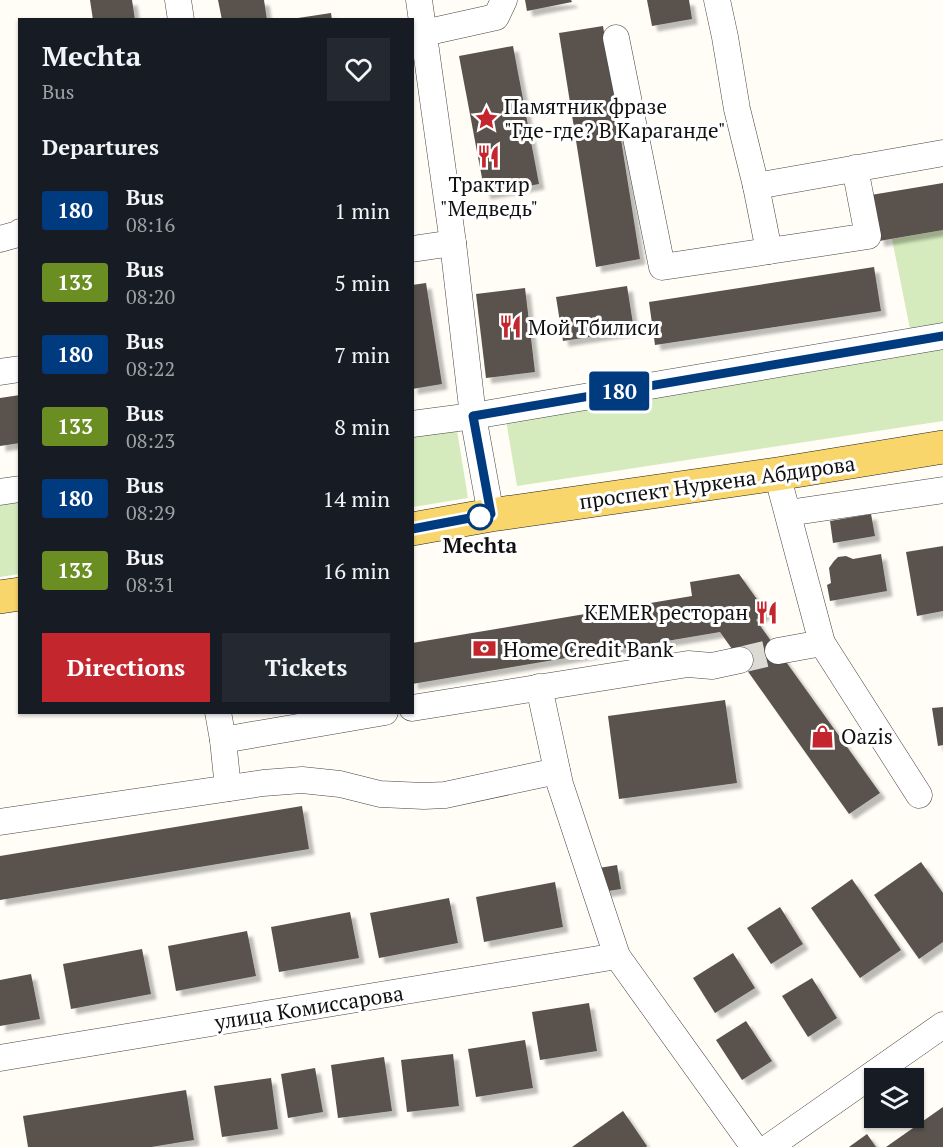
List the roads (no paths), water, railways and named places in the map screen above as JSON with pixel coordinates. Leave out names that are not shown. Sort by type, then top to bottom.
[{"type":"main road","name":"проспект Нуркена Абдирова","points":[[414,529],[491,514],[777,474],[943,447]]},
{"type":"main road","points":[[0,597],[18,594]]},
{"type":"street","points":[[178,0],[182,18]]},
{"type":"street","points":[[419,0],[453,243],[473,416],[491,514]]},
{"type":"street","points":[[423,33],[496,17],[504,0]]},
{"type":"street","points":[[717,0],[737,110],[769,251]]},
{"type":"street","points":[[616,38],[662,267],[868,236],[855,168]]},
{"type":"street","points":[[756,186],[943,153]]},
{"type":"street","points":[[0,239],[18,234]]},
{"type":"street","points":[[414,249],[453,243]]},
{"type":"street","points":[[414,424],[473,416],[943,336]]},
{"type":"street","points":[[0,372],[18,369]]},
{"type":"street","points":[[777,474],[822,643],[919,795]]},
{"type":"street","points":[[0,492],[18,489]]},
{"type":"street","points":[[788,513],[943,490]]},
{"type":"street","points":[[778,651],[822,643]]},
{"type":"street","points":[[414,708],[688,664],[712,666],[740,660]]},
{"type":"street","points":[[539,687],[560,784],[617,956],[754,1147]]},
{"type":"street","points":[[218,714],[228,788]]},
{"type":"street","points":[[223,740],[373,714]]},
{"type":"street","points":[[0,822],[263,783],[302,780],[340,784],[380,794],[424,796],[445,795],[557,771]]},
{"type":"street","name":"улица Комиссарова","points":[[0,1058],[617,956]]},
{"type":"street","points":[[769,1147],[943,1025]]},
{"type":"tunnel","points":[[740,660],[778,651]]},
{"type":"place","name":"Памятник фразе \"Где-где? В Караганде\"","points":[[486,118]]},
{"type":"place","name":"Трактир \"Медведь\"","points":[[489,156]]},
{"type":"place","name":"Мой Тбилиси","points":[[510,327]]},
{"type":"place","name":"Mechta","points":[[480,517]]},
{"type":"place","name":"KEMER ресторан","points":[[766,612]]},
{"type":"place","name":"Home Credit Bank","points":[[485,649]]},
{"type":"place","name":"Oazis","points":[[823,736]]}]
